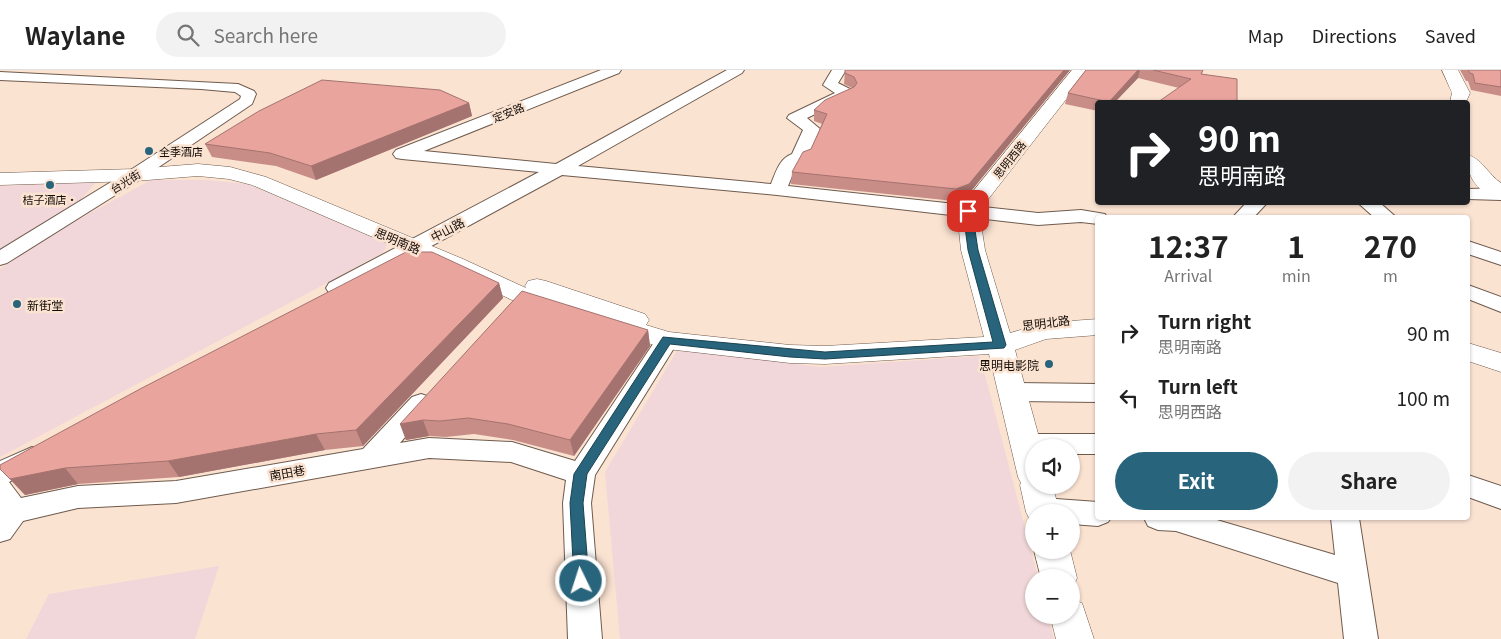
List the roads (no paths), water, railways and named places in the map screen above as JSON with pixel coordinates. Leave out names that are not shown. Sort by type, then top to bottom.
[{"type":"main road","name":"思明西路","points":[[968,211],[1081,70]]},
{"type":"main road","points":[[1450,70],[1461,93],[1459,100]]},
{"type":"main road","points":[[1470,164],[1484,181],[1501,194]]},
{"type":"main road","name":"思明南路","points":[[0,170],[198,170],[230,172],[259,180],[421,242],[469,258],[538,286],[662,328],[742,338],[828,344],[998,338]]},
{"type":"main road","name":"思明南路","points":[[0,179],[143,170]]},
{"type":"main road","points":[[968,211],[973,250],[1025,444]]},
{"type":"main road","name":"思明南路","points":[[421,242],[514,302],[667,340],[790,354],[825,355],[998,338]]},
{"type":"main road","name":"思明北路","points":[[998,338],[1051,320],[1095,317]]},
{"type":"main road","name":"思明北路","points":[[998,338],[1044,331],[1095,327]]},
{"type":"main road","points":[[1470,353],[1501,363]]},
{"type":"main road","points":[[1470,363],[1501,372]]},
{"type":"main road","points":[[1071,624],[1075,639]]},
{"type":"street","name":"定安路","points":[[559,169],[402,154],[614,70]]},
{"type":"street","name":"中山路","points":[[318,299],[559,169],[737,70]]},
{"type":"street","points":[[777,190],[790,161],[799,157],[812,129],[795,118],[848,93],[830,85],[839,70]]},
{"type":"street","name":"台光街","points":[[0,76],[164,82],[238,88],[249,94],[247,101],[143,170],[0,259]]},
{"type":"street","points":[[480,110],[494,117]]},
{"type":"street","points":[[559,169],[777,190],[1038,219],[1081,216],[1095,218]]},
{"type":"street","points":[[1470,194],[1501,194]]},
{"type":"street","points":[[1244,215],[1256,205]]},
{"type":"street","points":[[1370,205],[1384,215]]},
{"type":"street","points":[[1470,248],[1501,260]]},
{"type":"street","points":[[1470,292],[1501,305]]},
{"type":"street","points":[[585,639],[576,503],[581,474],[667,340]]},
{"type":"street","points":[[372,457],[440,383]]},
{"type":"street","points":[[1012,392],[1095,393]]},
{"type":"street","points":[[1080,444],[1095,444]]},
{"type":"street","points":[[0,474],[52,446]]},
{"type":"street","name":"南田巷","points":[[5,510],[78,497],[176,492],[430,448],[512,452],[581,474]]},
{"type":"street","points":[[1470,487],[1501,498]]},
{"type":"street","points":[[1040,503],[1095,513]]},
{"type":"street","points":[[1179,520],[1352,574]]},
{"type":"street","points":[[1345,520],[1361,639]]},
{"type":"place","name":"全季酒店","points":[[149,151]]},
{"type":"place","name":"桔子酒店·","points":[[50,185]]},
{"type":"place","name":"新街堂","points":[[17,304]]},
{"type":"place","name":"思明电影院","points":[[1049,364]]}]
